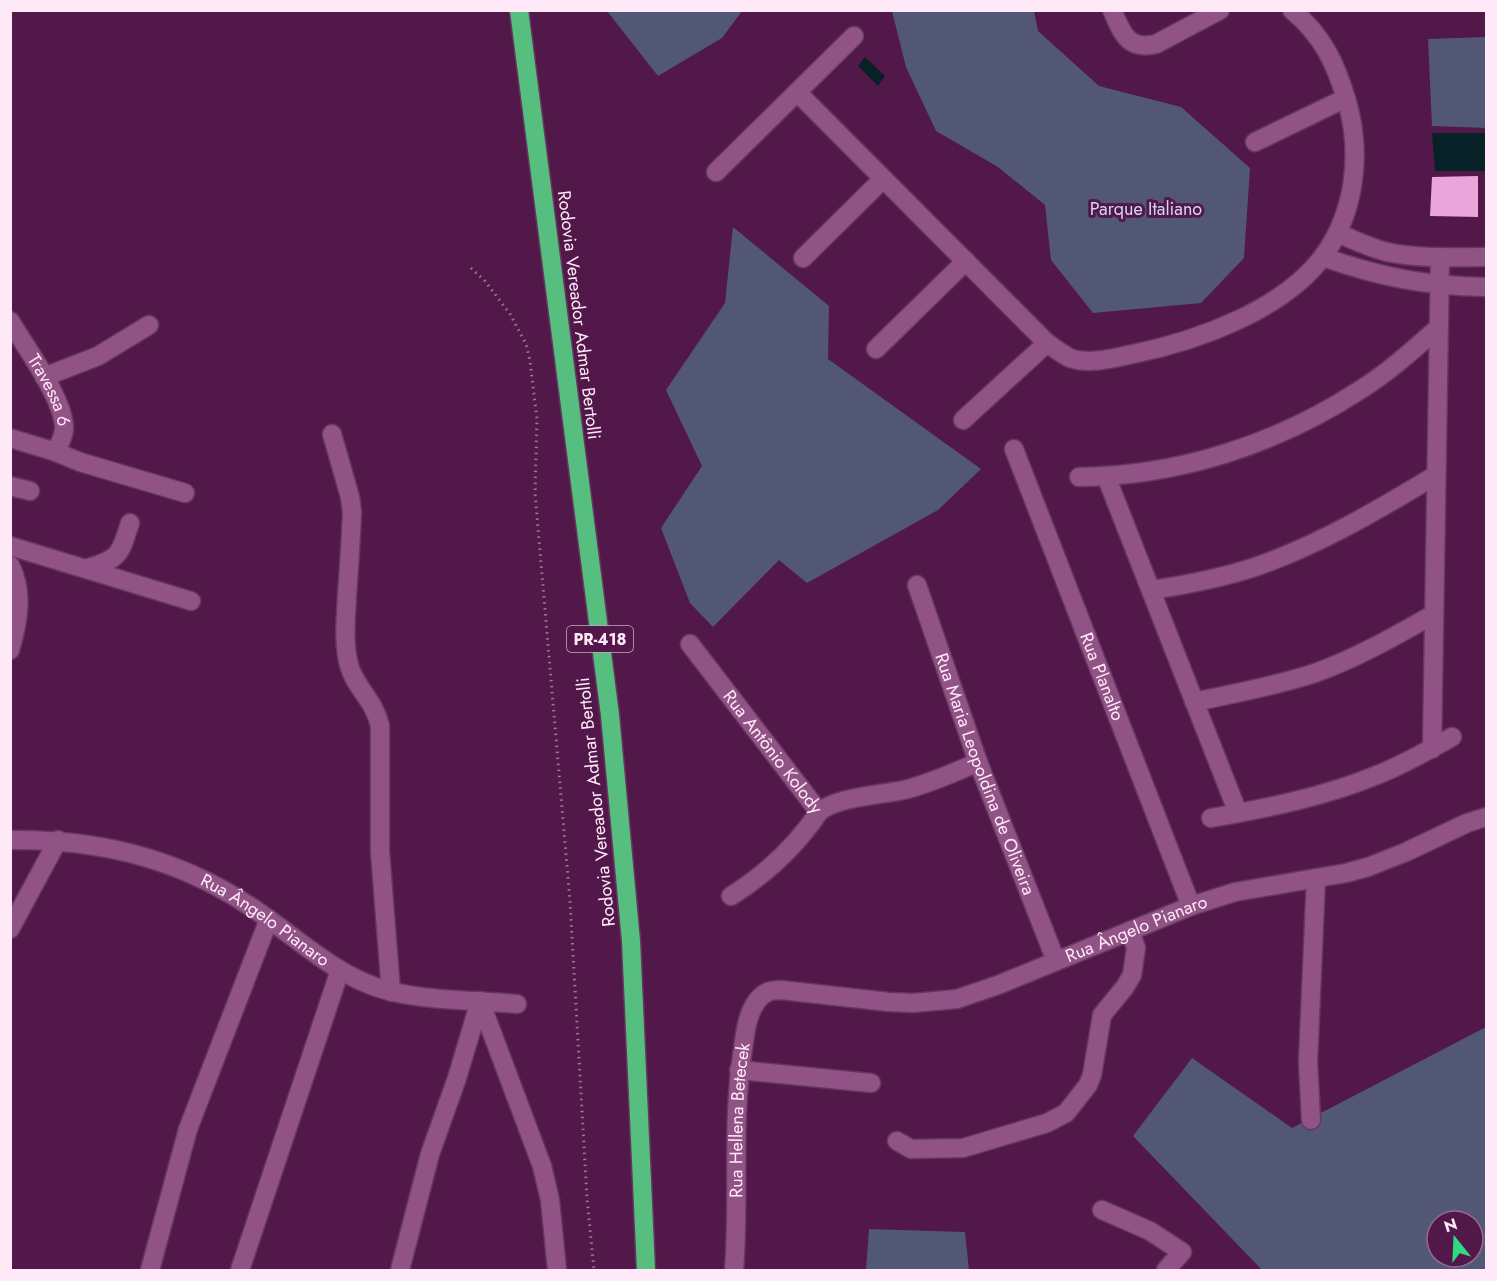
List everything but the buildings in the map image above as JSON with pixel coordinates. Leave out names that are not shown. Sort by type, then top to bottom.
[{"type":"highway","name":"Rodovia Vereador Admar Bertolli","points":[[519,10],[610,715],[619,803],[634,987],[646,1270]]},
{"type":"street","points":[[1112,10],[1128,40],[1136,45],[1147,46],[1156,44],[1220,10]]},
{"type":"street","points":[[797,92],[1047,343],[1070,358],[1098,360],[1159,349],[1191,339],[1222,327],[1274,300],[1294,285],[1323,257],[1338,233],[1352,184],[1355,158],[1354,130],[1346,98],[1329,54],[1318,36],[1292,10]]},
{"type":"street","points":[[716,172],[854,36]]},
{"type":"street","points":[[1256,142],[1346,98]]},
{"type":"street","points":[[803,258],[883,178]]},
{"type":"street","points":[[1338,233],[1367,246],[1386,251],[1440,257],[1486,257]]},
{"type":"street","points":[[1323,257],[1381,276],[1440,285],[1486,287]]},
{"type":"street","points":[[1432,749],[1440,257]]},
{"type":"street","points":[[876,349],[966,261]]},
{"type":"street","name":"Travessa 6","points":[[10,321],[44,376],[63,419],[64,431],[56,452],[10,438]]},
{"type":"street","points":[[44,376],[90,359],[149,325]]},
{"type":"street","points":[[1079,477],[1107,477],[1187,465],[1225,454],[1295,426],[1361,390],[1439,327]]},
{"type":"street","points":[[963,420],[1047,343]]},
{"type":"street","points":[[332,434],[352,512],[345,627],[346,649],[349,667],[355,680],[377,711],[380,726],[381,851],[391,992]]},
{"type":"street","name":"Rua Planalto","points":[[1014,449],[1191,906]]},
{"type":"street","points":[[56,452],[80,462],[185,493]]},
{"type":"street","points":[[1151,590],[1223,576],[1288,554],[1362,519],[1436,475]]},
{"type":"street","points":[[1107,477],[1238,813]]},
{"type":"street","points":[[10,486],[30,492]]},
{"type":"street","points":[[88,568],[105,563],[118,555],[130,523]]},
{"type":"street","points":[[10,546],[191,601]]},
{"type":"street","points":[[10,566],[16,581],[14,597],[18,617],[10,650]]},
{"type":"street","name":"Rua Maria Leopoldina de Oliveira","points":[[917,585],[978,762],[1056,961]]},
{"type":"street","points":[[1194,702],[1261,688],[1316,672],[1360,654],[1434,614]]},
{"type":"street","name":"Rua Antônio Kolody","points":[[690,645],[819,812],[832,803],[887,794],[928,783],[978,762]]},
{"type":"street","points":[[1211,818],[1318,795],[1352,784],[1378,775],[1452,737]]},
{"type":"street","points":[[731,896],[766,871],[802,835],[819,812]]},
{"type":"street","name":"Rua Ângelo Pianaro","points":[[781,990],[889,1002],[936,1002],[957,999],[1191,906],[1245,890],[1346,873],[1387,860],[1467,823],[1486,817]]},
{"type":"street","name":"Rua Ângelo Pianaro","points":[[10,840],[58,840],[123,850],[161,862],[224,890],[340,970],[358,980],[391,992],[517,1004]]},
{"type":"street","points":[[10,929],[58,840]]},
{"type":"street","points":[[1311,1120],[1308,1062],[1316,878]]},
{"type":"street","points":[[150,1270],[188,1129],[269,919]]},
{"type":"street","points":[[897,1141],[911,1149],[963,1148],[1047,1123],[1066,1113],[1088,1085],[1092,1075],[1102,1015],[1132,975],[1136,948],[1130,931]]},
{"type":"street","points":[[240,1270],[340,970]]},
{"type":"street","name":"Rua Hellena Betecek","points":[[734,1270],[736,1104],[745,1033],[752,1010],[764,993],[770,990],[781,990]]},
{"type":"street","points":[[400,1270],[430,1154],[480,1001]]},
{"type":"street","points":[[480,1001],[542,1166],[550,1200],[557,1270]]},
{"type":"street","points":[[739,1070],[871,1083]]},
{"type":"street","points":[[1102,1210],[1150,1231],[1182,1252],[1166,1270]]},
{"type":"path","points":[[471,268],[499,298],[526,344],[537,419],[535,493],[570,901],[587,1198],[594,1270]]},
{"type":"green space","points":[[607,11],[742,11],[722,38],[658,76]]},
{"type":"green space","name":"Parque Italiano","points":[[892,11],[1034,11],[1038,31],[1099,86],[1181,107],[1250,168],[1244,258],[1201,303],[1093,313],[1051,260],[1045,205],[998,167],[936,131],[906,67]]},
{"type":"green space","points":[[1486,37],[1486,128],[1432,126],[1428,39]]},
{"type":"green space","points":[[733,227],[829,306],[828,359],[981,469],[938,510],[807,583],[779,560],[713,627],[690,603],[661,528],[702,466],[666,390],[725,303]]},
{"type":"green space","points":[[1486,1027],[1486,1270],[1262,1270],[1133,1136],[1192,1058],[1292,1128]]},
{"type":"green space","points":[[869,1229],[965,1232],[969,1270],[866,1270]]},
{"type":"shaded area","points":[[865,57],[885,76],[878,86],[858,66]]},
{"type":"shaded area","points":[[1432,133],[1486,133],[1486,171],[1435,171]]}]
